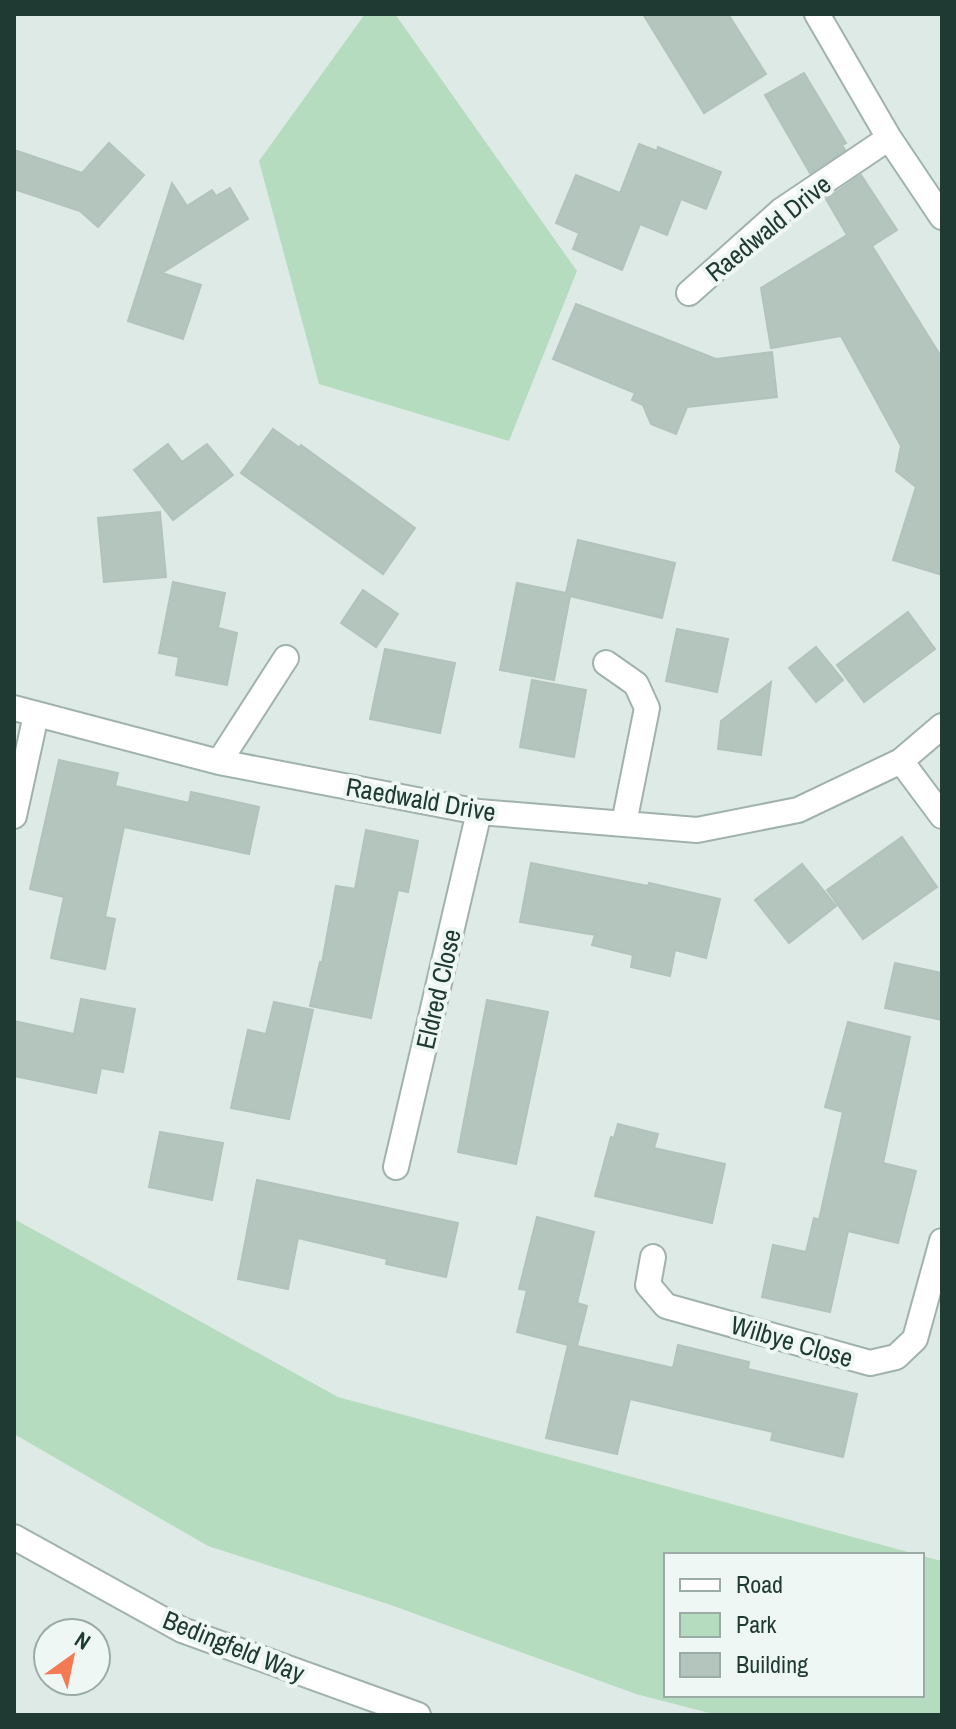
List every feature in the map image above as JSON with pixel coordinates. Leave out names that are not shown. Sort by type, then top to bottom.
[{"type":"street","points":[[817,14],[889,138],[942,217]]},
{"type":"street","name":"Raedwald Drive","points":[[689,293],[782,210],[889,138]]},
{"type":"street","points":[[219,762],[286,658]]},
{"type":"street","points":[[606,663],[636,684],[647,708],[624,823]]},
{"type":"street","name":"Raedwald Drive","points":[[14,816],[25,712],[219,762],[479,812],[697,830],[798,810],[901,761],[942,726]]},
{"type":"street","points":[[901,761],[942,816]]},
{"type":"street","name":"Eldred Close","points":[[396,1167],[479,812]]},
{"type":"street","name":"Wilbye Close","points":[[653,1257],[648,1285],[666,1306],[870,1363],[896,1357],[915,1339],[942,1241]]},
{"type":"street","name":"Bedingfeld Way","points":[[14,1537],[182,1630],[418,1715]]},
{"type":"green space","points":[[365,14],[395,14],[577,271],[509,441],[319,384],[259,161]]},
{"type":"green space","points":[[14,1219],[338,1397],[912,1553],[664,1553],[664,1697],[924,1697],[924,1556],[942,1561],[942,1715],[717,1715],[636,1694],[388,1604],[208,1546],[14,1434]]},
{"type":"building","points":[[643,14],[728,14],[766,74],[704,113]]},
{"type":"building","points":[[804,73],[846,143],[842,145],[845,150],[810,173],[765,95]]},
{"type":"building","points":[[109,143],[144,175],[98,227],[80,211],[14,189],[14,150],[82,173]]},
{"type":"building","points":[[639,144],[657,151],[658,147],[721,172],[706,209],[681,199],[667,235],[640,224],[622,270],[573,249],[579,233],[556,223],[576,175],[620,193]]},
{"type":"building","points":[[861,175],[897,230],[872,246],[942,358],[942,575],[893,560],[916,487],[896,471],[901,446],[841,336],[771,348],[761,288],[847,235],[826,199]]},
{"type":"building","points":[[172,183],[187,206],[212,190],[216,196],[230,188],[248,219],[162,273],[201,285],[183,339],[128,321]]},
{"type":"building","points":[[576,304],[716,359],[772,352],[777,397],[687,407],[676,434],[651,424],[643,405],[632,400],[635,393],[553,359]]},
{"type":"building","points":[[273,429],[300,448],[301,445],[415,528],[383,574],[241,473]]},
{"type":"building","points":[[168,444],[182,462],[207,444],[233,475],[173,520],[134,470]]},
{"type":"building","points":[[160,512],[166,577],[104,582],[98,518]]},
{"type":"building","points":[[578,540],[675,563],[662,618],[570,596],[554,680],[500,670],[517,583],[566,593]]},
{"type":"building","points":[[173,582],[225,593],[218,628],[237,633],[227,685],[176,675],[179,657],[159,653]]},
{"type":"building","points":[[363,590],[398,614],[376,647],[341,623]]},
{"type":"building","points":[[908,612],[935,649],[864,702],[837,665]]},
{"type":"building","points":[[677,629],[728,639],[717,692],[666,681]]},
{"type":"building","points":[[816,647],[843,680],[816,702],[789,668]]},
{"type":"building","points":[[385,649],[455,663],[440,733],[370,719]]},
{"type":"building","points":[[532,680],[586,690],[574,757],[520,747]]},
{"type":"building","points":[[771,682],[761,755],[718,749],[721,721]]},
{"type":"building","points":[[59,760],[118,773],[115,786],[189,803],[191,792],[259,807],[249,854],[124,827],[105,917],[115,919],[105,969],[51,958],[64,897],[30,889]]},
{"type":"building","points":[[366,830],[418,841],[408,892],[398,890],[371,1018],[310,1006],[322,963],[336,886],[355,889]]},
{"type":"building","points":[[902,837],[937,887],[863,939],[827,890]]},
{"type":"building","points":[[531,863],[648,886],[649,883],[720,899],[706,958],[675,950],[670,976],[631,967],[633,955],[592,945],[595,935],[520,922]]},
{"type":"building","points":[[802,864],[836,906],[789,943],[755,900]]},
{"type":"building","points":[[895,963],[942,973],[942,1020],[885,1008]]},
{"type":"building","points":[[81,999],[135,1009],[123,1072],[101,1068],[96,1093],[14,1076],[14,1021],[74,1034]]},
{"type":"building","points":[[487,1000],[548,1012],[516,1164],[458,1152]]},
{"type":"building","points":[[274,1002],[313,1010],[289,1119],[231,1108],[248,1030],[266,1034]]},
{"type":"building","points":[[848,1022],[910,1037],[883,1163],[916,1171],[898,1243],[848,1231],[830,1312],[762,1297],[773,1245],[806,1252],[814,1218],[819,1220],[843,1112],[825,1107]]},
{"type":"building","points":[[618,1124],[658,1134],[654,1148],[725,1164],[712,1223],[595,1196],[611,1137],[614,1138]]},
{"type":"building","points":[[160,1132],[223,1143],[212,1200],[149,1187]]},
{"type":"building","points":[[257,1180],[458,1223],[446,1277],[386,1264],[387,1259],[298,1238],[288,1289],[238,1279]]},
{"type":"building","points":[[537,1217],[594,1232],[577,1303],[587,1306],[577,1346],[673,1368],[678,1345],[749,1362],[748,1369],[857,1394],[843,1457],[771,1440],[773,1432],[630,1399],[617,1454],[546,1438],[568,1345],[517,1332],[527,1290],[519,1289]]}]
